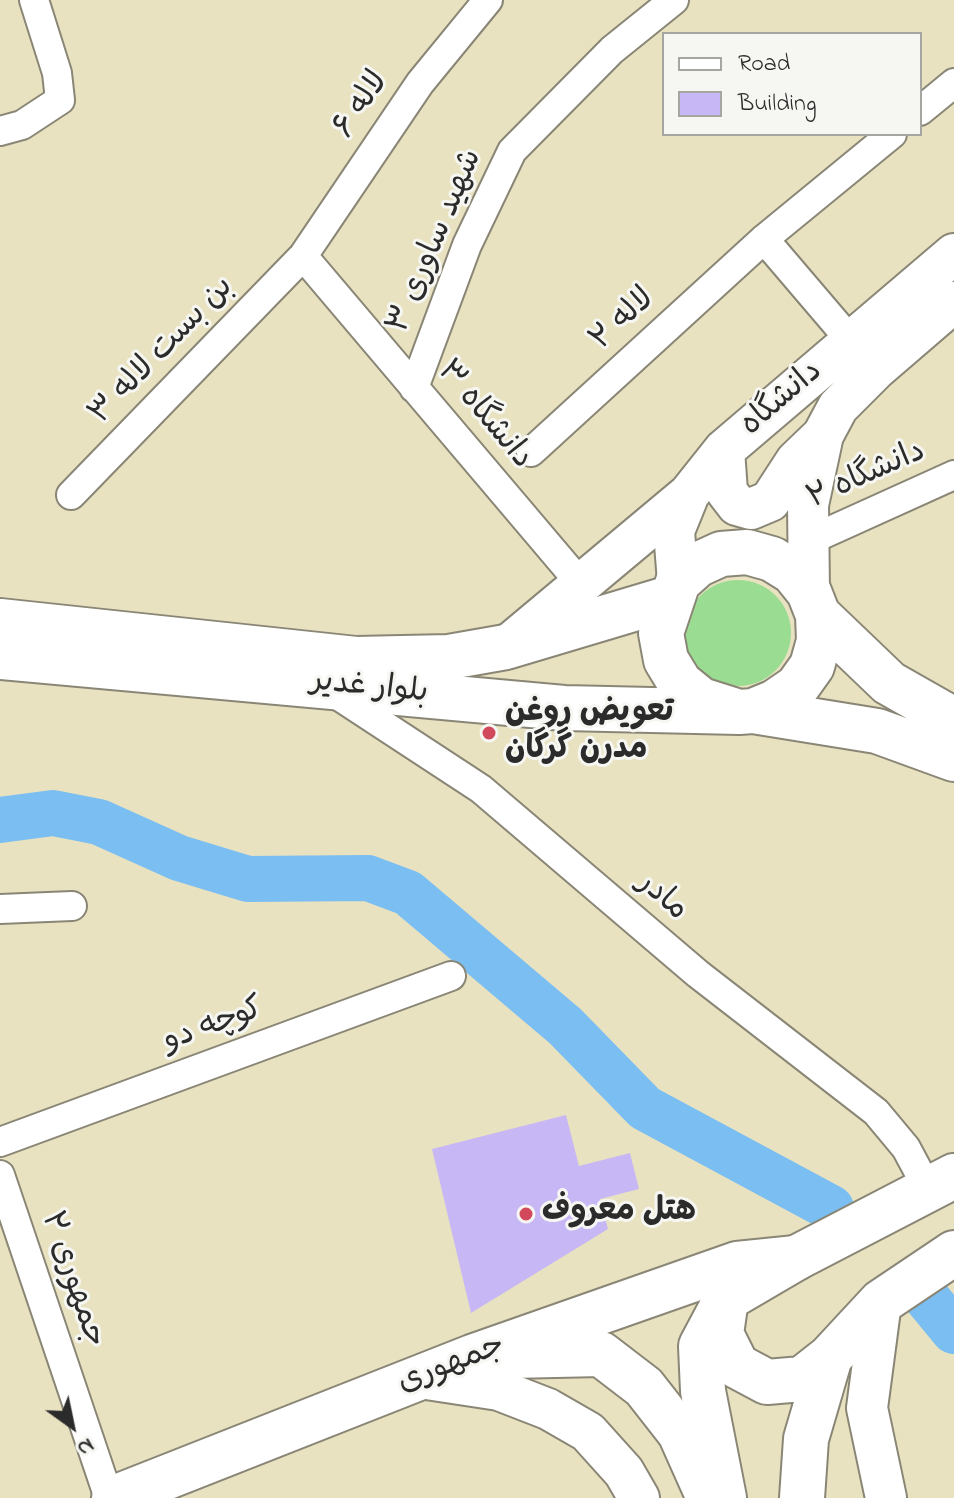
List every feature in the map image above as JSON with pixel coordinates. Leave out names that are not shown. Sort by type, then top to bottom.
[{"type":"main road","name":"دانشگاه","points":[[674,590],[674,531],[689,494],[724,450],[954,254]]},
{"type":"main road","name":"دانشگاه","points":[[814,604],[808,505],[823,435],[838,407],[876,369],[954,302]]},
{"type":"main road","points":[[724,450],[727,492],[737,505],[751,509],[770,501],[796,461],[823,435]]},
{"type":"main road","points":[[506,647],[689,494]]},
{"type":"main road","points":[[814,604],[819,641],[812,666],[797,687],[775,702],[746,712],[701,700],[680,683],[666,660],[661,633],[674,590],[697,565],[721,554],[747,552],[772,559],[793,572],[814,604],[889,683],[954,720]]},
{"type":"main road","name":"بلوار غدیر","points":[[0,621],[356,659],[449,657],[506,647],[674,590]]},
{"type":"main road","name":"بلوار غدیر","points":[[0,657],[564,708],[746,712],[877,731],[954,759]]},
{"type":"main road","points":[[724,1498],[703,1391],[701,1346],[726,1299],[796,1258],[942,1183]]},
{"type":"main road","points":[[726,1299],[721,1334],[737,1366],[767,1382],[802,1379],[830,1357],[881,1302],[954,1253]]},
{"type":"main road","name":"جمهوری","points":[[111,1498],[472,1357],[737,1264],[796,1258]]},
{"type":"main road","points":[[881,1302],[867,1408],[886,1498]]},
{"type":"main road","points":[[472,1357],[601,1354],[644,1387],[680,1433],[709,1498]]},
{"type":"main road","points":[[802,1498],[806,1439],[830,1357]]},
{"type":"main road","points":[[420,1378],[499,1390],[548,1409],[588,1432],[624,1472],[639,1498]]},
{"type":"street","points":[[0,131],[22,125],[60,100],[57,73],[34,0]]},
{"type":"street","name":"لاله ۶","points":[[303,256],[420,83],[488,0]]},
{"type":"street","name":"۳ شهید ساوری","points":[[414,388],[467,245],[512,151],[612,50],[674,0]]},
{"type":"street","points":[[922,109],[954,83]]},
{"type":"street","name":"۲ لاله","points":[[531,452],[764,239],[890,136]]},
{"type":"street","points":[[764,239],[851,341]]},
{"type":"street","name":"۳ دانشگاه","points":[[303,256],[581,584]]},
{"type":"street","name":"بن بست لاله ۳","points":[[71,495],[303,256]]},
{"type":"street","name":"دانشگاه ۲","points":[[808,541],[954,475]]},
{"type":"street","name":"مادر","points":[[321,684],[481,789],[698,974],[876,1112],[906,1148],[942,1183]]},
{"type":"street","points":[[0,909],[72,906]]},
{"type":"street","name":"کوچه دو","points":[[0,1142],[451,976]]},
{"type":"street","name":"۲ جمهوری","points":[[0,1175],[111,1498]]},
{"type":"green space","points":[[738,580],[758,584],[776,595],[787,613],[791,633],[787,653],[776,671],[758,682],[738,686],[718,682],[700,671],[689,653],[685,633],[689,613],[700,595],[718,584]]},
{"type":"building","name":"هتل معروف","points":[[566,1115],[579,1166],[630,1153],[639,1189],[600,1199],[608,1229],[471,1313],[432,1149]]},
{"type":"waterway","points":[[0,820],[53,813],[99,822],[179,858],[248,879],[368,878],[408,893],[565,1026],[645,1108],[831,1208]]},
{"type":"waterway","points":[[921,1291],[954,1331]]},
{"type":"place","name":"تعویض روغن مدرن گرگان","points":[[489,733]]},
{"type":"place","name":"هتل معروف","points":[[526,1214]]}]
